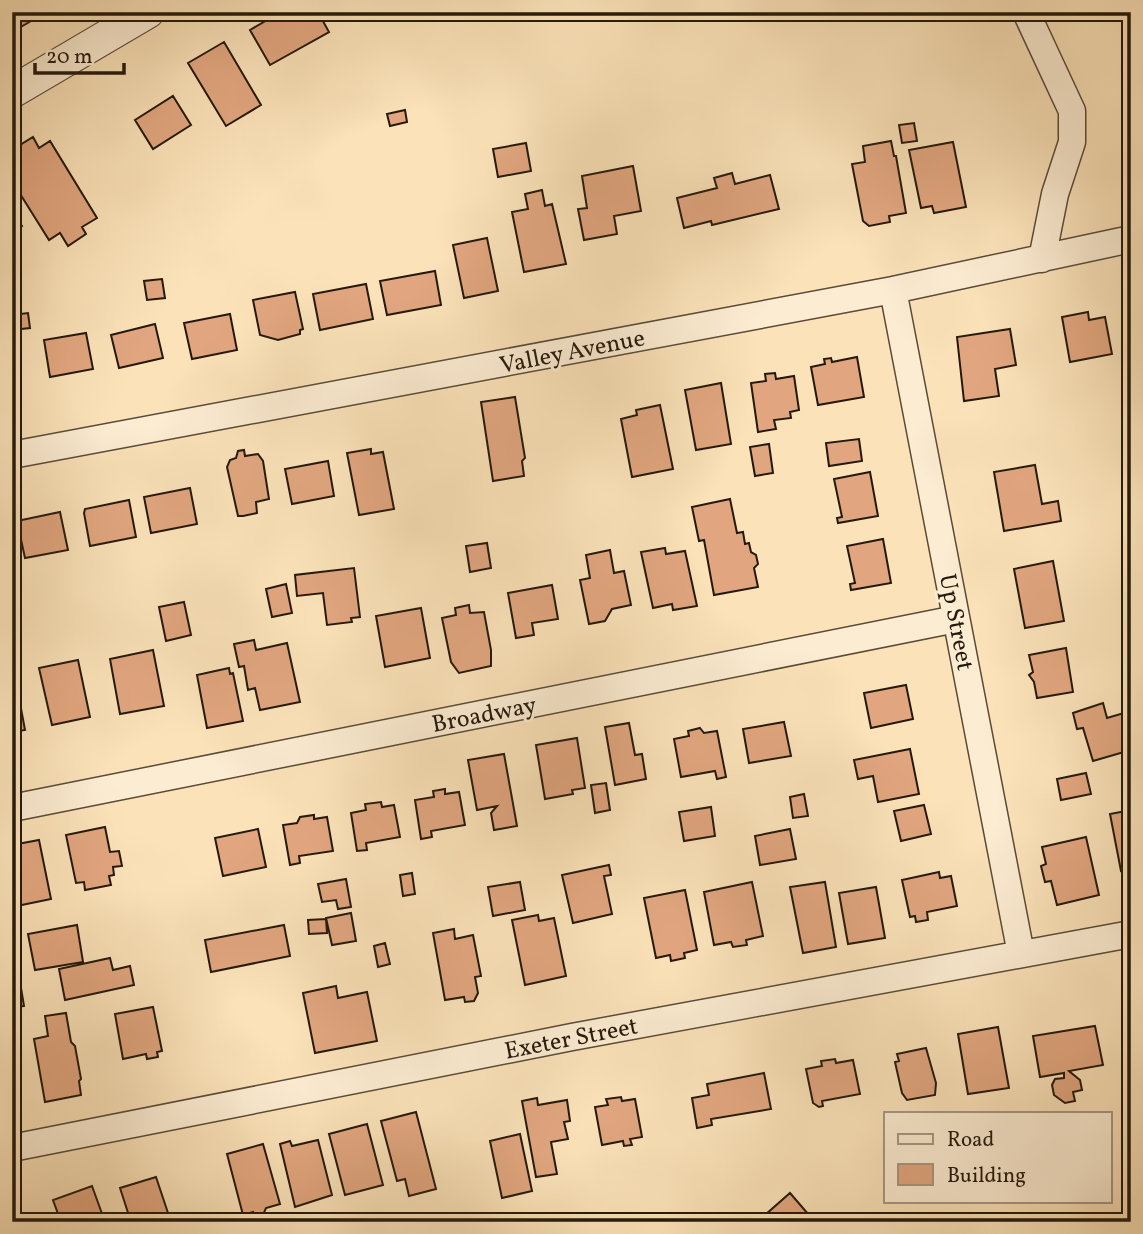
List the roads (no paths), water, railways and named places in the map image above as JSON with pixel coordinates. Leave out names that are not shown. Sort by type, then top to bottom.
[{"type":"street","points":[[12,92],[148,12]]},
{"type":"street","points":[[1026,12],[1072,111],[1072,142],[1055,194],[1042,259]]},
{"type":"street","name":"Valley Avenue","points":[[12,455],[893,290],[1128,240]]},
{"type":"street","name":"Up Street","points":[[893,290],[1021,954]]},
{"type":"street","name":"Broadway","points":[[12,808],[956,619]]},
{"type":"street","name":"Exeter Street","points":[[12,1148],[572,1037],[1131,933]]}]
